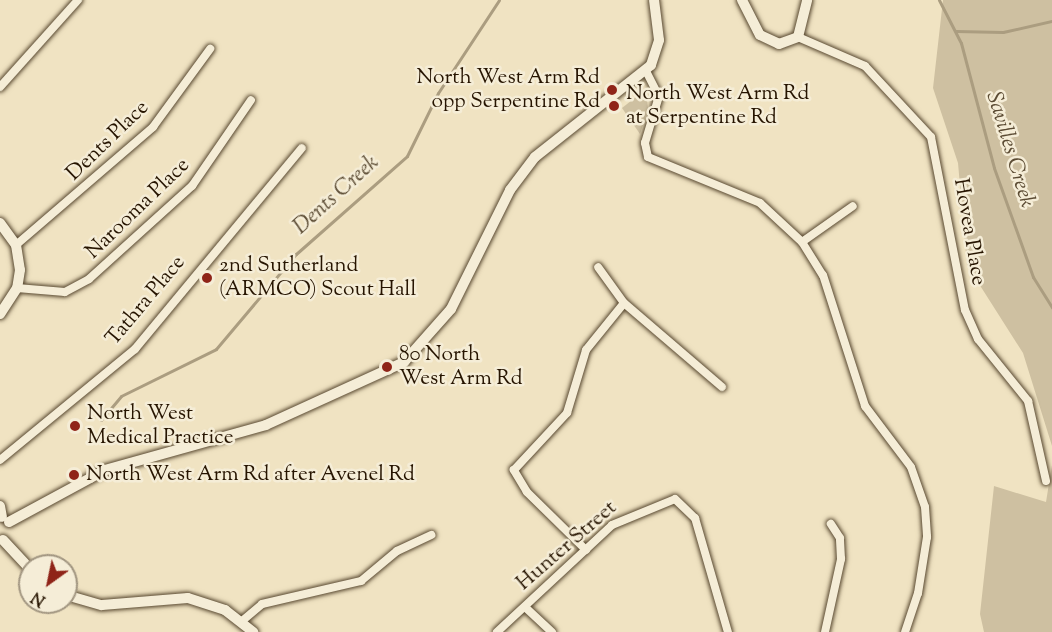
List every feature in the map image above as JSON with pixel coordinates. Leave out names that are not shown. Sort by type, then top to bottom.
[{"type":"street","points":[[0,87],[78,0]]},
{"type":"street","points":[[18,557],[1,541],[3,516],[105,470],[266,425],[404,362],[452,309],[506,197],[535,157],[646,71],[659,40],[654,0]]},
{"type":"street","points":[[742,0],[766,40],[786,44],[798,37],[807,0]]},
{"type":"street","name":"Hovea Place","points":[[798,37],[865,66],[931,137],[965,310],[978,339],[1028,401],[1046,481]]},
{"type":"street","name":"Dents Place","points":[[16,245],[153,127],[210,49]]},
{"type":"street","points":[[646,71],[659,96],[645,143],[648,157],[760,203],[802,242],[824,275],[865,406],[910,467],[925,507],[922,570],[905,632]]},
{"type":"street","name":"Narooma Place","points":[[17,288],[65,292],[89,279],[192,186],[251,100]]},
{"type":"street","name":"Tathra Place","points":[[0,459],[135,349],[179,289],[243,224],[302,148]]},
{"type":"street","points":[[802,242],[853,206]]},
{"type":"street","points":[[0,223],[16,245],[17,288],[0,314]]},
{"type":"street","points":[[598,267],[624,303],[722,387]]},
{"type":"street","points":[[586,550],[527,492],[514,470],[567,413],[586,350],[624,303]]},
{"type":"street","name":"Hunter Street","points":[[497,632],[622,518],[659,501],[680,500],[695,518],[728,632]]},
{"type":"street","points":[[825,632],[841,559],[840,538],[831,524]]},
{"type":"street","points":[[242,621],[262,604],[362,580],[397,551],[432,535]]},
{"type":"street","points":[[78,598],[102,605],[188,598],[242,621],[253,632]]},
{"type":"street","points":[[525,607],[552,632]]},
{"type":"shaded area","points":[[943,0],[1052,0],[1052,446],[1023,353],[967,265],[958,163],[933,88]]},
{"type":"shaded area","points":[[646,89],[648,109],[640,134],[622,108]]},
{"type":"shaded area","points":[[1052,465],[1052,632],[984,632],[980,614],[994,486],[1046,502]]},
{"type":"waterway","name":"Dents Creek","points":[[101,420],[121,396],[216,349],[296,254],[407,156],[438,93],[499,0]]},
{"type":"waterway","name":"Savilles Creek","points":[[939,0],[961,43],[994,168],[1033,277],[1052,308]]},
{"type":"waterway","points":[[956,31],[1003,32],[1052,21]]},
{"type":"place","name":"North West Arm Rd opp Serpentine Rd","points":[[612,90]]},
{"type":"place","name":"North West Arm Rd at Serpentine Rd","points":[[614,106]]},
{"type":"place","name":"2nd Sutherland (ARMCO) Scout Hall","points":[[207,278]]},
{"type":"place","name":"80 North West Arm Rd","points":[[387,367]]},
{"type":"place","name":"North West Medical Practice","points":[[75,426]]},
{"type":"place","name":"North West Arm Rd after Avenel Rd","points":[[74,475]]}]
